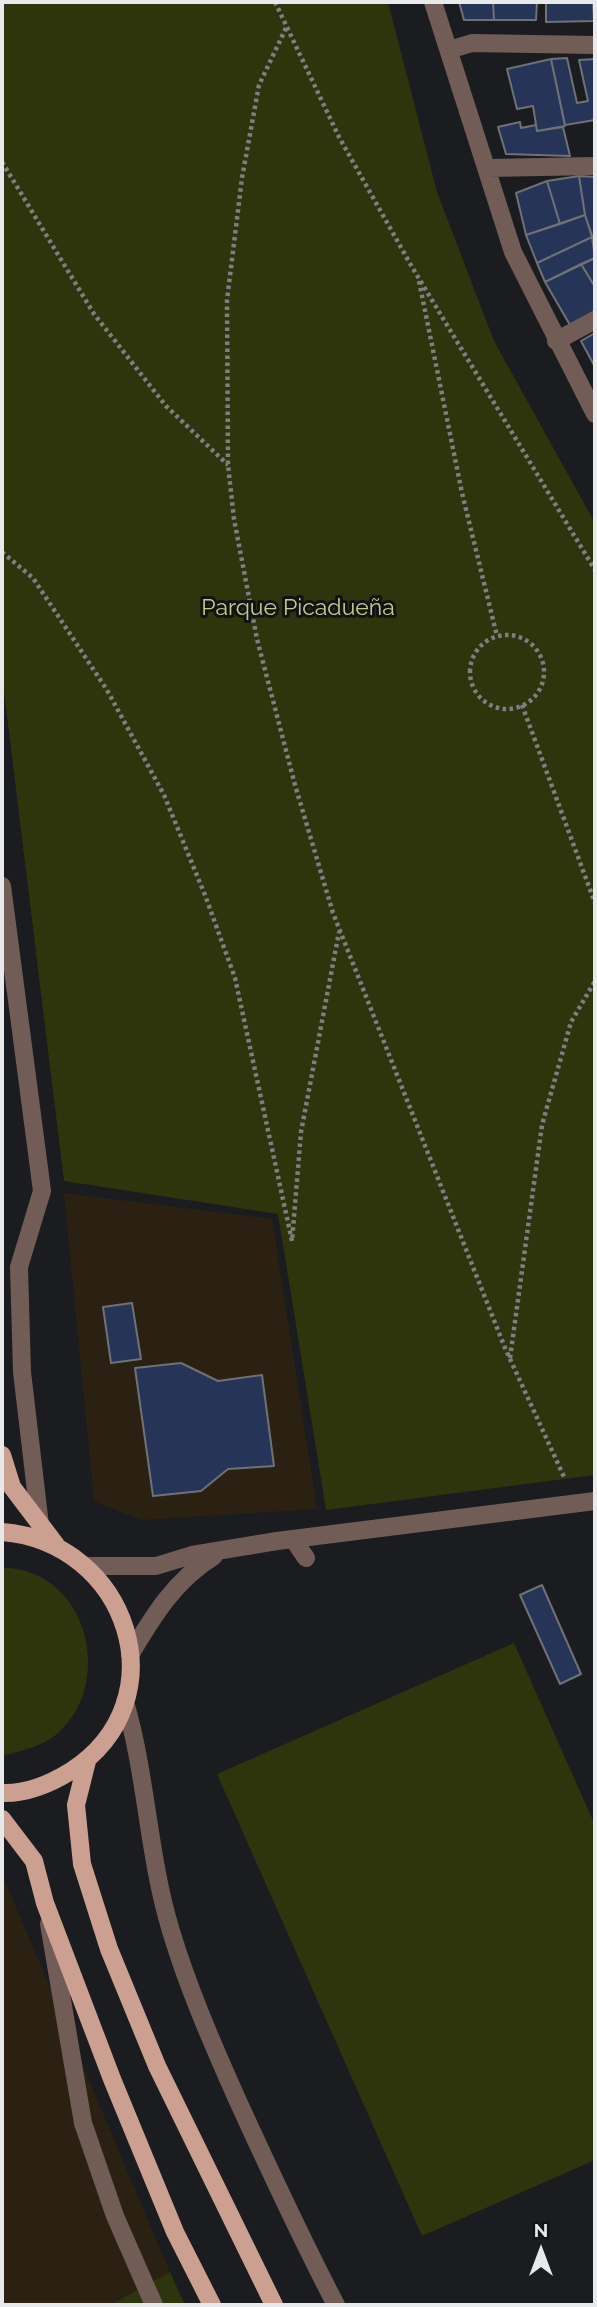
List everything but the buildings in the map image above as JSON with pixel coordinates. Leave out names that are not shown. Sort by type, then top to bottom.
[{"type":"main road","points":[[2,1455],[12,1487],[56,1545]]},
{"type":"main road","points":[[2,1532],[28,1535],[56,1545],[87,1566],[106,1587],[118,1608],[130,1655],[125,1702],[107,1738],[87,1761],[52,1783],[15,1793],[2,1793]]},
{"type":"main road","points":[[87,1761],[76,1805],[82,1864],[109,1949],[157,2066],[274,2305]]},
{"type":"main road","points":[[2,1819],[34,1861],[46,1903],[117,2092],[175,2232],[212,2305]]},
{"type":"street","points":[[433,2],[513,252],[595,414]]},
{"type":"street","points":[[449,50],[472,43],[595,45]]},
{"type":"street","points":[[488,168],[595,166]]},
{"type":"street","points":[[556,341],[595,320]]},
{"type":"street","points":[[2,886],[42,1191],[19,1267],[22,1372],[40,1525]]},
{"type":"street","points":[[87,1566],[156,1566],[226,1549],[293,1539],[595,1501]]},
{"type":"street","points":[[293,1539],[306,1558]]},
{"type":"street","points":[[130,1655],[172,1590],[191,1570],[226,1549]]},
{"type":"street","points":[[125,1702],[138,1748],[155,1872],[171,1933],[214,2046],[275,2182],[336,2305]]},
{"type":"street","points":[[46,1903],[83,2123],[115,2216],[154,2305]]},
{"type":"path","points":[[275,2],[339,136],[418,277],[595,570]]},
{"type":"path","points":[[286,27],[259,85],[242,178],[227,300],[228,465],[234,519],[257,639],[295,785],[340,929],[510,1359],[565,1479]]},
{"type":"path","points":[[2,162],[94,314],[166,406],[228,465]]},
{"type":"path","points":[[418,277],[462,493],[497,636]]},
{"type":"path","points":[[2,552],[33,578],[107,690],[174,820],[235,978],[292,1241],[301,1132],[340,929]]},
{"type":"path","points":[[497,636],[521,638],[540,654],[544,677],[540,689],[522,705],[498,708],[478,695],[472,684],[472,661],[486,641],[497,636]]},
{"type":"path","points":[[522,705],[595,903]]},
{"type":"path","points":[[510,1359],[522,1251],[542,1125],[571,1022],[595,981]]},
{"type":"shaded area","points":[[64,1193],[272,1219],[317,1509],[141,1520],[94,1501]]},
{"type":"shaded area","points":[[2,1874],[170,2272],[110,2305],[2,2305]]},
{"type":"green space","name":"Parque Picadueña","points":[[2,2],[388,2],[437,192],[494,341],[595,523],[595,1475],[326,1510],[278,1214],[64,1181],[2,675]]},
{"type":"green space","points":[[2,1568],[31,1573],[54,1586],[72,1606],[84,1631],[88,1658],[86,1686],[75,1712],[57,1734],[38,1745],[2,1756]]},
{"type":"green space","points":[[514,1643],[595,1825],[595,2160],[422,2236],[217,1774]]},
{"type":"green space","points":[[170,2272],[185,2305],[110,2305]]}]
